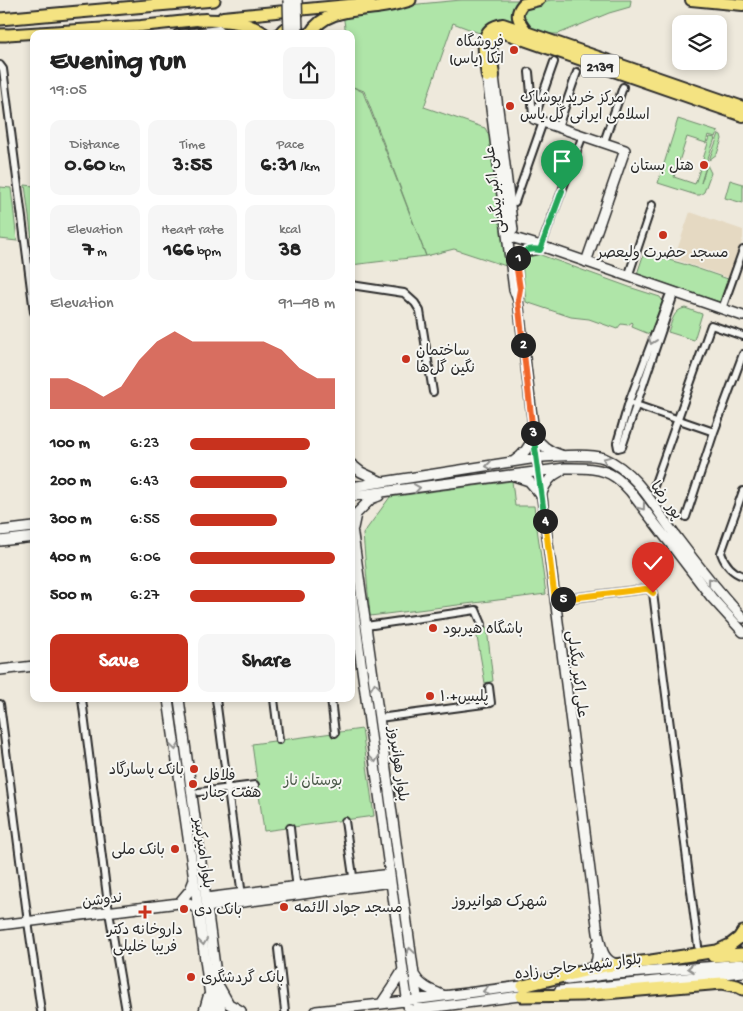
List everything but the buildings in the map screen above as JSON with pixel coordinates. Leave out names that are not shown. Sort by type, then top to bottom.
[{"type":"highway","points":[[0,19],[214,0]]},
{"type":"highway","points":[[313,30],[317,23],[331,14],[382,7],[411,0]]},
{"type":"highway","points":[[199,20],[240,22],[258,30]]},
{"type":"highway","points":[[283,30],[285,28],[295,27],[297,30]]},
{"type":"highway","points":[[523,991],[605,966],[652,961],[717,950],[730,945],[743,932]]},
{"type":"highway","points":[[652,961],[742,968]]},
{"type":"highway","points":[[722,984],[742,968]]},
{"type":"highway","points":[[523,991],[582,995],[722,984],[737,986],[743,989]]},
{"type":"main road","points":[[86,30],[411,0]]},
{"type":"main road","points":[[527,32],[519,22],[518,11],[523,4],[539,0]]},
{"type":"main road","points":[[691,0],[743,5]]},
{"type":"main road","name":"2139","points":[[491,77],[484,42],[489,29],[503,24],[743,107]]},
{"type":"main road","name":"2139","points":[[491,77],[494,37],[504,33],[743,116]]},
{"type":"main road","points":[[2,35],[30,34]]},
{"type":"street","points":[[288,0],[289,30]]},
{"type":"street","points":[[297,0],[299,30]]},
{"type":"street","points":[[126,30],[141,26]]},
{"type":"street","points":[[534,119],[554,62]]},
{"type":"street","points":[[1,65],[30,282]]},
{"type":"street","points":[[529,72],[534,119]]},
{"type":"street","points":[[558,127],[577,72]]},
{"type":"street","name":"علی اکبر بیگدلی","points":[[491,77],[511,241],[514,290],[518,300],[598,933],[603,954],[607,960],[619,965]]},
{"type":"street","points":[[604,142],[623,87]]},
{"type":"street","points":[[677,92],[699,105],[743,121]]},
{"type":"street","points":[[534,119],[625,150],[586,262]]},
{"type":"street","points":[[516,202],[543,122]]},
{"type":"street","points":[[540,249],[582,135]]},
{"type":"street","points":[[628,276],[652,205]]},
{"type":"street","points":[[511,241],[586,262],[743,316]]},
{"type":"street","name":"علی اکبر بیگدلی","points":[[511,241],[520,289],[518,300]]},
{"type":"street","points":[[516,263],[523,252],[540,249],[743,322]]},
{"type":"street","points":[[722,309],[743,250]]},
{"type":"street","points":[[355,286],[404,293],[415,303],[420,310],[433,392]]},
{"type":"street","points":[[632,404],[622,447],[618,448],[617,442],[671,296]]},
{"type":"street","points":[[654,486],[711,325],[743,336]]},
{"type":"street","points":[[686,517],[714,432],[743,354]]},
{"type":"street","points":[[632,404],[714,432]]},
{"type":"street","points":[[511,463],[526,452],[534,434],[546,448],[563,456]]},
{"type":"street","name":"پور رضا","points":[[355,485],[537,458],[592,456],[602,458],[623,469],[639,485],[683,546],[743,618]]},
{"type":"street","points":[[355,467],[382,482]]},
{"type":"street","points":[[512,475],[529,481],[542,495],[550,478],[565,468]]},
{"type":"street","name":"پور رضا","points":[[355,496],[565,468],[587,468],[603,472],[614,477],[630,491],[712,598],[743,632]]},
{"type":"street","points":[[743,491],[721,553],[731,570],[743,576]]},
{"type":"street","points":[[355,517],[371,499],[388,492]]},
{"type":"street","points":[[0,531],[30,527]]},
{"type":"street","points":[[0,541],[30,537]]},
{"type":"street","name":"بلوار هوانیروز","points":[[355,547],[413,971],[412,1011]]},
{"type":"street","points":[[555,600],[645,589],[653,593],[698,946]]},
{"type":"street","points":[[366,626],[476,610],[482,624]]},
{"type":"street","name":"بلوار هوانیروز","points":[[355,638],[403,970],[412,1000]]},
{"type":"street","points":[[0,670],[30,666]]},
{"type":"street","points":[[379,718],[491,703],[489,687]]},
{"type":"street","points":[[82,702],[109,912],[126,1011]]},
{"type":"street","name":"بلوار امیرکبیر","points":[[168,702],[194,879],[204,905]]},
{"type":"street","name":"بلوار امیرکبیر","points":[[179,702],[213,984],[212,1011]]},
{"type":"street","points":[[216,702],[243,898]]},
{"type":"street","points":[[274,702],[279,740]]},
{"type":"street","points":[[331,702],[335,733]]},
{"type":"street","points":[[0,704],[41,1011]]},
{"type":"street","points":[[199,792],[255,785]]},
{"type":"street","points":[[345,821],[354,883]]},
{"type":"street","points":[[290,828],[297,891]]},
{"type":"street","points":[[179,903],[204,905],[391,878]]},
{"type":"street","points":[[179,903],[190,890],[194,879]]},
{"type":"street","name":"ندوشن","points":[[0,925],[179,903]]},
{"type":"street","name":"علی اکبر بیگدلی","points":[[582,972],[595,966],[597,961],[598,933]]},
{"type":"street","points":[[278,949],[285,1011]]},
{"type":"street","name":"بلوار شهید حاجی زاده","points":[[316,1011],[445,996],[589,987],[742,968]]},
{"type":"street","points":[[380,1004],[394,986],[403,970]]},
{"type":"street","points":[[413,971],[418,982],[429,990],[445,996]]},
{"type":"street","points":[[204,1011],[213,984]]},
{"type":"street","points":[[213,984],[229,1004],[241,1011]]},
{"type":"street","name":"بلوار امیرکبیر","points":[[213,984],[221,1011]]},
{"type":"street","name":"بلوار شهید حاجی زاده","points":[[412,1011],[523,991]]},
{"type":"shaded area","points":[[690,212],[743,230],[743,238],[729,278],[674,259]]},
{"type":"green space","points":[[461,0],[526,0],[518,24],[493,22],[486,27],[482,34],[453,23],[424,107],[485,128],[495,147],[506,244],[504,252],[506,266],[454,249],[426,256],[364,91],[355,88],[355,30],[345,30],[343,14]]},
{"type":"green space","points":[[551,0],[631,0],[630,7],[609,13],[558,34],[548,34],[525,25],[520,13],[526,5]]},
{"type":"green space","points":[[355,88],[363,92],[426,256],[355,265]]},
{"type":"green space","points":[[678,119],[718,132],[716,137],[708,135],[706,143],[687,137],[674,177],[695,184],[701,166],[706,166],[701,183],[707,165],[711,173],[704,192],[700,195],[658,183]]},
{"type":"green space","points":[[719,134],[722,139],[717,154],[709,160]]},
{"type":"green space","points":[[710,137],[715,138],[707,161],[703,159]]},
{"type":"green space","points":[[730,180],[743,184],[743,203],[725,198]]},
{"type":"green space","points":[[25,185],[30,186],[30,224]]},
{"type":"green space","points":[[0,187],[11,188],[17,241],[0,239]]},
{"type":"green space","points":[[644,253],[728,279],[720,302],[637,274]]},
{"type":"green space","points":[[529,254],[538,254],[660,297],[663,311],[654,336],[632,327],[632,322],[628,325],[621,324],[617,329],[589,319],[571,317],[526,302],[522,262]]},
{"type":"green space","points":[[685,308],[702,314],[694,340],[668,332],[675,314]]},
{"type":"green space","points":[[512,481],[515,506],[534,506],[546,594],[370,616],[363,534],[390,497]]},
{"type":"green space","points":[[487,628],[493,681],[485,683],[476,631]]},
{"type":"green space","name":"بوستان ناز","points":[[362,729],[374,816],[264,831],[252,744]]},
{"type":"place","name":"فروشگاه اتکا (یاس)","points":[[514,50]]},
{"type":"place","name":"مرکز خرید پوشاک اسلامی ایرانی گل یاس","points":[[510,106]]},
{"type":"place","name":"هتل بستان","points":[[704,165]]},
{"type":"place","name":"مسجد حضرت ولیعصر","points":[[663,235]]},
{"type":"place","name":"ساختمان نگین گل‌ها","points":[[406,359]]},
{"type":"place","name":"باشگاه هیربود","points":[[433,628]]},
{"type":"place","name":"پلیس+۱۰","points":[[430,696]]},
{"type":"place","name":"بانک پاسارگاد","points":[[194,769]]},
{"type":"place","name":"فلافل هفت چنار","points":[[193,784]]},
{"type":"place","name":"بانک ملی","points":[[175,849]]},
{"type":"place","name":"مسجد جواد الائمه","points":[[284,907]]},
{"type":"place","name":"بانک دی","points":[[184,909]]},
{"type":"place","name":"داروخانه دکتر فریبا خلیلی","points":[[145,912]]},
{"type":"place","name":"بانک گردشگری","points":[[191,977]]},
{"type":"district","name":"شهرک هوانیروز","points":[[500,900]]},
{"type":"route","points":[[562,191],[540,250],[532,249],[523,252],[516,263],[520,289],[518,300],[555,600],[645,589],[653,593]]}]
